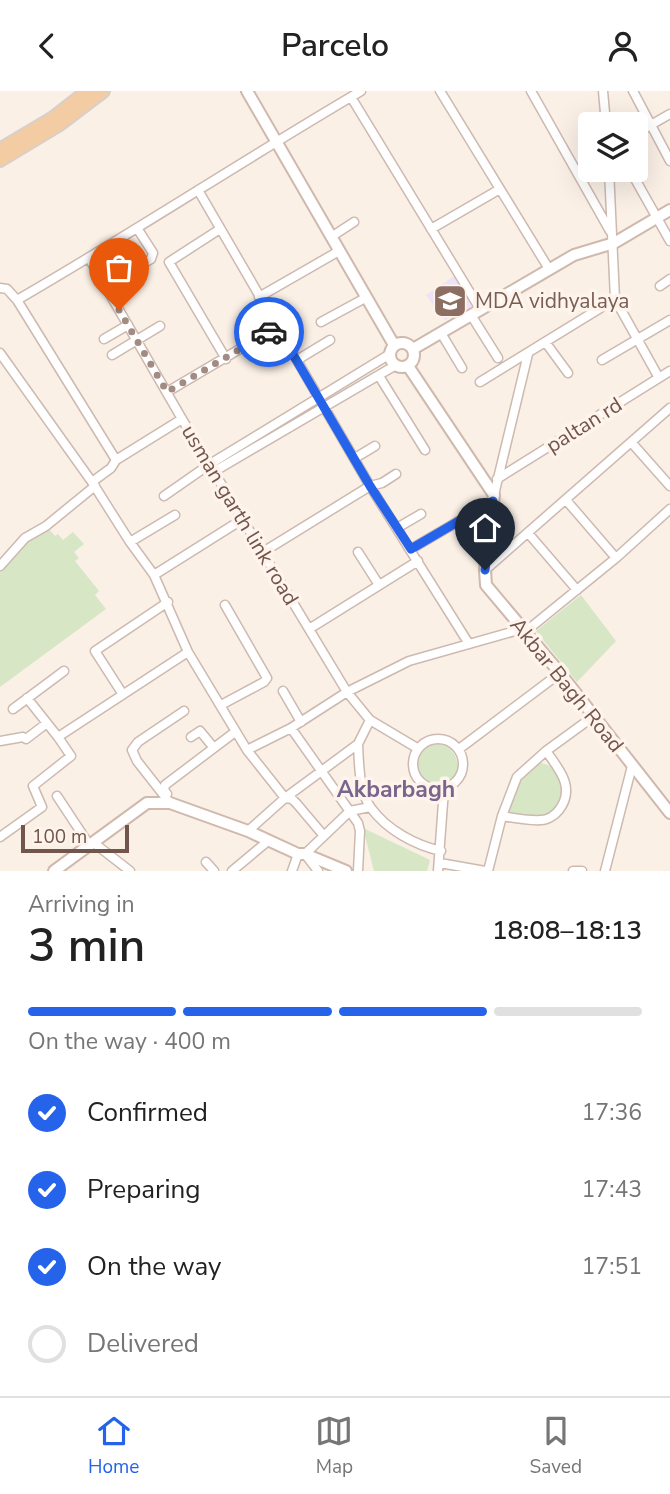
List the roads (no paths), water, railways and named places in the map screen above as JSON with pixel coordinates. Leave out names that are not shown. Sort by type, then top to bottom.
[{"type":"main road","points":[[0,150],[52,119],[88,91]]},
{"type":"main road","points":[[0,160],[58,125],[103,91]]},
{"type":"street","points":[[247,91],[367,297],[392,350],[396,365]]},
{"type":"street","points":[[138,230],[153,257],[111,282],[108,281],[94,258],[275,141],[361,91]]},
{"type":"street","points":[[440,91],[549,269]]},
{"type":"street","points":[[531,91],[613,238]]},
{"type":"street","points":[[603,91],[605,112]]},
{"type":"street","points":[[633,91],[670,161]]},
{"type":"street","points":[[351,97],[431,229],[498,358]]},
{"type":"street","points":[[650,125],[670,114]]},
{"type":"street","points":[[610,182],[615,299],[659,379]]},
{"type":"street","points":[[636,182],[670,241]]},
{"type":"street","points":[[431,229],[500,188]]},
{"type":"street","points":[[198,190],[370,486],[469,645]]},
{"type":"street","points":[[413,349],[574,255],[656,219],[670,210]]},
{"type":"street","points":[[331,237],[355,222]]},
{"type":"street","points":[[220,229],[169,262],[226,359]]},
{"type":"street","points":[[17,300],[138,230]]},
{"type":"street","points":[[259,297],[339,251]]},
{"type":"street","name":"usman garth link road","points":[[89,258],[182,419],[347,692],[370,720],[417,748]]},
{"type":"street","points":[[660,286],[670,279]]},
{"type":"street","points":[[0,288],[7,289],[17,300],[116,460]]},
{"type":"street","points":[[321,322],[367,297]]},
{"type":"street","points":[[480,382],[615,299]]},
{"type":"street","points":[[602,360],[670,320]]},
{"type":"street","points":[[104,339],[128,325]]},
{"type":"street","points":[[112,355],[160,326]]},
{"type":"street","points":[[167,392],[277,327]]},
{"type":"street","points":[[441,333],[463,368]]},
{"type":"street","points":[[297,360],[330,340]]},
{"type":"street","points":[[164,496],[396,365],[408,366],[414,361],[413,349],[405,342],[212,468]]},
{"type":"street","points":[[546,343],[568,373]]},
{"type":"street","points":[[0,353],[94,484],[154,575],[188,652],[247,750],[285,799]]},
{"type":"street","points":[[485,570],[493,498],[527,354]]},
{"type":"street","points":[[408,366],[493,498]]},
{"type":"street","name":"paltan rd","points":[[497,479],[670,371]]},
{"type":"street","points":[[379,376],[425,450]]},
{"type":"street","points":[[485,570],[670,408]]},
{"type":"street","points":[[0,566],[25,538],[46,526],[111,468],[116,460],[182,419]]},
{"type":"street","points":[[631,442],[670,486]]},
{"type":"street","points":[[355,458],[375,446]]},
{"type":"street","points":[[262,552],[370,486],[382,483],[396,474]]},
{"type":"street","points":[[411,549],[493,498]]},
{"type":"street","points":[[566,500],[616,558]]},
{"type":"street","points":[[247,750],[291,728],[347,692],[410,661],[524,630],[578,590],[670,509]]},
{"type":"street","points":[[397,528],[421,514]]},
{"type":"street","points":[[130,542],[175,515]]},
{"type":"street","points":[[154,575],[243,519]]},
{"type":"street","points":[[528,533],[578,590]]},
{"type":"street","points":[[358,552],[379,585]]},
{"type":"street","points":[[309,628],[418,561]]},
{"type":"street","name":"Akbar Bagh Road","points":[[485,570],[486,585],[670,813]]},
{"type":"street","points":[[122,693],[95,651],[167,602]]},
{"type":"street","points":[[221,705],[267,678],[225,605]]},
{"type":"street","points":[[58,737],[188,652]]},
{"type":"street","points":[[13,709],[64,671]]},
{"type":"street","points":[[459,749],[559,673]]},
{"type":"street","points":[[283,691],[300,722]]},
{"type":"street","points":[[0,837],[42,807],[33,786],[71,756],[27,698]]},
{"type":"street","points":[[172,804],[137,761],[132,750],[184,711]]},
{"type":"street","points":[[444,789],[439,867],[486,871],[517,777],[546,751],[594,716]]},
{"type":"street","points":[[248,831],[285,799],[358,744],[370,720]]},
{"type":"street","points":[[0,740],[23,737],[26,739],[47,723]]},
{"type":"street","points":[[291,728],[350,811],[360,831],[358,871]]},
{"type":"street","points":[[191,737],[200,731],[214,748]]},
{"type":"street","points":[[172,804],[163,787],[235,731]]},
{"type":"street","points":[[437,738],[446,739],[459,749],[463,757],[463,769],[457,782],[444,789],[425,786],[418,780],[413,769],[417,748],[424,742],[437,738]]},
{"type":"street","points":[[358,744],[360,772],[370,807],[396,831],[413,842],[441,851]]},
{"type":"street","points":[[502,816],[543,821],[556,814],[565,802],[567,785],[561,771],[546,751]]},
{"type":"street","points":[[605,871],[632,766]]},
{"type":"street","points":[[57,796],[92,845],[130,871]]},
{"type":"street","points":[[285,799],[292,799],[324,836]]},
{"type":"street","points":[[54,871],[147,803],[172,804],[248,831],[346,871]]},
{"type":"street","points":[[292,871],[301,854],[350,811],[370,807]]},
{"type":"street","points":[[232,871],[268,841]]},
{"type":"street","points":[[301,854],[318,871]]},
{"type":"street","points":[[206,862],[214,871]]},
{"type":"street","points":[[573,871],[582,871]]},
{"type":"place","name":"MDA vidhyalaya","points":[[450,301]]},
{"type":"district","name":"Akbarbagh","points":[[396,789]]}]
